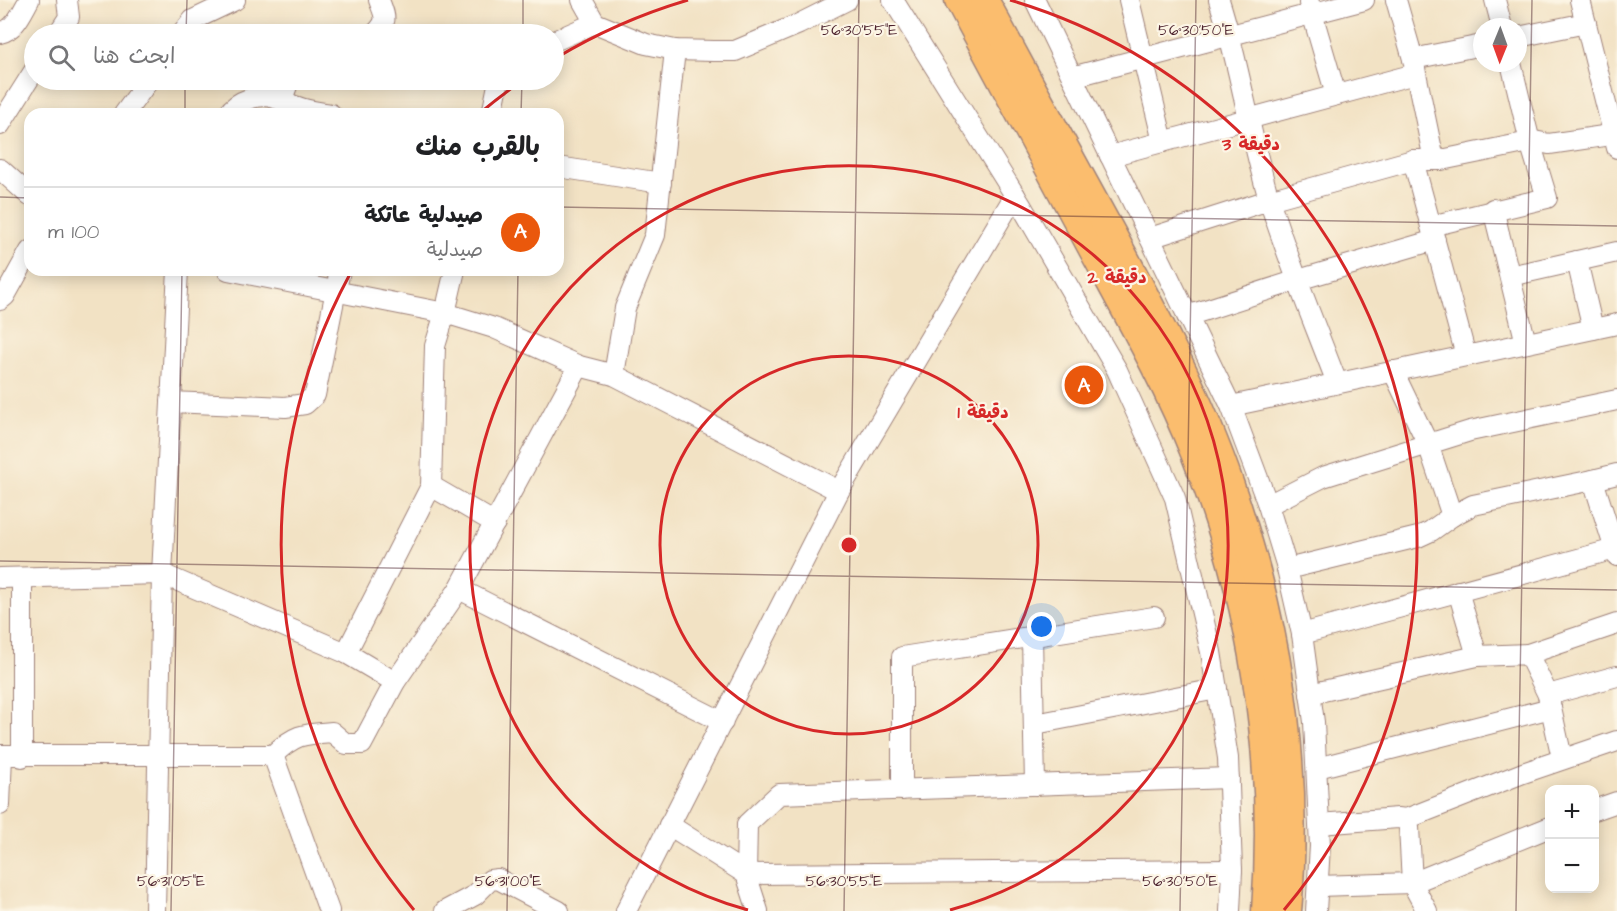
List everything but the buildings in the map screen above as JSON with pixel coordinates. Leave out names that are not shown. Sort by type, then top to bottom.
[{"type":"highway","points":[[959,0],[1149,354],[1191,444],[1215,508],[1246,618],[1264,732],[1269,835],[1266,911]]},
{"type":"highway","points":[[984,0],[1157,320],[1199,408],[1230,485],[1262,594],[1273,641],[1283,704],[1290,817],[1291,873],[1287,911]]},
{"type":"street","points":[[0,33],[15,24],[30,0],[40,0]]},
{"type":"street","points":[[64,24],[69,17],[67,0]]},
{"type":"street","points":[[189,24],[194,0]]},
{"type":"street","points":[[193,24],[235,0]]},
{"type":"street","points":[[379,0],[386,18],[384,24]]},
{"type":"street","points":[[582,0],[595,23],[646,44],[675,50],[735,51],[799,24],[847,0]]},
{"type":"street","points":[[893,0],[1015,195],[1117,370],[1174,498],[1211,652],[1228,758],[1232,870],[1230,911]]},
{"type":"street","points":[[1035,0],[1231,406],[1268,506],[1287,569],[1302,634],[1310,694],[1317,768],[1319,824],[1316,911]]},
{"type":"street","points":[[1129,0],[1163,142]]},
{"type":"street","points":[[1220,0],[1231,34],[1248,119],[1269,200],[1337,383]]},
{"type":"street","points":[[1072,77],[1231,34],[1310,6],[1364,0]]},
{"type":"street","points":[[1396,0],[1414,66],[1434,160]]},
{"type":"street","points":[[1495,0],[1500,18]]},
{"type":"street","points":[[1150,238],[1269,200],[1413,160],[1434,160],[1530,142],[1549,144],[1616,139],[1608,77],[1586,23],[1580,0]]},
{"type":"street","points":[[1310,6],[1336,95]]},
{"type":"street","points":[[564,37],[595,23]]},
{"type":"street","points":[[1527,35],[1586,23]]},
{"type":"street","points":[[1110,156],[1336,95],[1414,66],[1473,48]]},
{"type":"street","points":[[614,375],[625,308],[655,235],[675,50]]},
{"type":"street","points":[[1187,316],[1433,233],[1493,209],[1547,198],[1530,142],[1513,72]]},
{"type":"street","points":[[0,125],[24,87]]},
{"type":"street","points":[[128,108],[142,90]]},
{"type":"street","points":[[282,100],[286,90]]},
{"type":"street","points":[[493,108],[497,90]]},
{"type":"street","points":[[233,108],[252,98],[267,96],[302,108]]},
{"type":"street","points":[[1413,160],[1466,356]]},
{"type":"street","points":[[564,168],[661,183]]},
{"type":"street","points":[[2,173],[24,191]]},
{"type":"street","points":[[626,911],[839,491],[1015,195]]},
{"type":"street","points":[[1493,209],[1526,343]]},
{"type":"street","points":[[1510,276],[1617,252]]},
{"type":"street","points":[[1577,261],[1593,329]]},
{"type":"street","points":[[0,300],[5,296],[24,262]]},
{"type":"street","points":[[155,911],[162,574],[178,276]]},
{"type":"street","points":[[258,276],[445,313],[494,328],[579,366],[614,375],[839,491]]},
{"type":"street","points":[[171,402],[285,407],[305,404],[315,395],[339,276]]},
{"type":"street","points":[[346,653],[431,486],[435,346],[454,276]]},
{"type":"street","points":[[1231,406],[1617,324]]},
{"type":"street","points":[[8,756],[273,755],[288,741],[304,734],[332,732],[346,744],[362,744],[395,682],[459,589],[579,366]]},
{"type":"street","points":[[1394,371],[1428,444],[1452,516]]},
{"type":"street","points":[[1268,506],[1323,477],[1470,431],[1617,400]]},
{"type":"street","points":[[1287,569],[1418,537],[1473,505],[1617,474]]},
{"type":"street","points":[[1302,634],[1458,591],[1616,553],[1593,480]]},
{"type":"street","points":[[431,486],[495,523]]},
{"type":"street","points":[[0,578],[162,574],[346,653],[395,682]]},
{"type":"street","points":[[0,805],[8,756],[22,578]]},
{"type":"street","points":[[459,589],[723,722]]},
{"type":"street","points":[[1458,591],[1477,656]]},
{"type":"street","points":[[902,790],[902,657],[1154,617]]},
{"type":"street","points":[[1310,694],[1477,656],[1528,654],[1617,624]]},
{"type":"street","points":[[1032,636],[1035,785]]},
{"type":"street","points":[[1528,654],[1550,702],[1562,758]]},
{"type":"street","points":[[1317,768],[1550,702],[1617,676]]},
{"type":"street","points":[[1035,724],[1217,689]]},
{"type":"street","points":[[1319,824],[1406,819],[1562,758],[1617,741]]},
{"type":"street","points":[[273,755],[329,911]]},
{"type":"street","points":[[759,911],[746,874],[747,824],[779,794],[1228,778]]},
{"type":"street","points":[[1599,808],[1617,802]]},
{"type":"street","points":[[1406,819],[1409,827],[1412,883],[1427,911]]},
{"type":"street","points":[[669,825],[746,874],[1232,870]]},
{"type":"street","points":[[1318,886],[1412,883],[1545,829]]},
{"type":"street","points":[[445,911],[474,895],[490,880],[498,879],[560,911]]},
{"type":"place","name":"صيدلية عاتكة","points":[[1084,385]]}]
